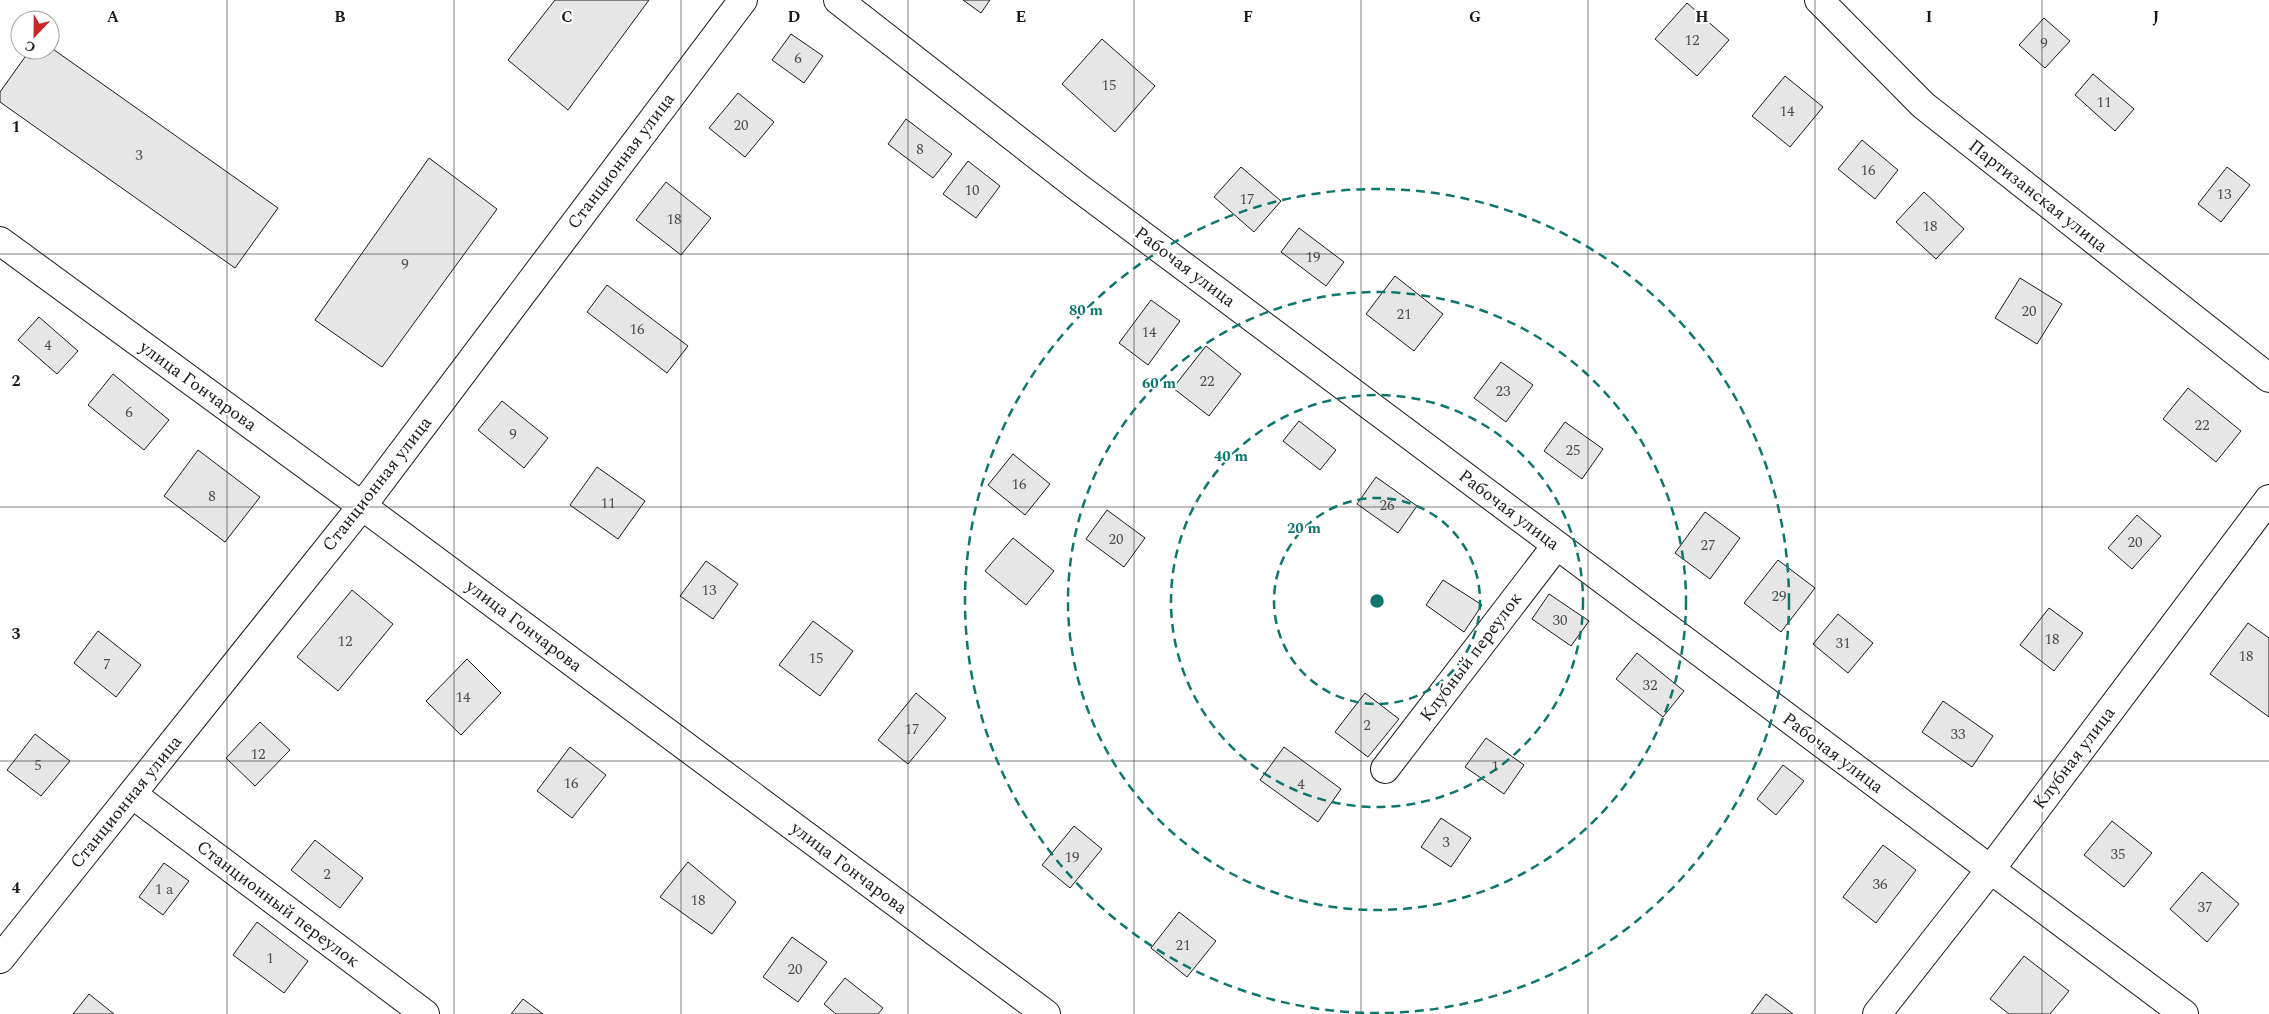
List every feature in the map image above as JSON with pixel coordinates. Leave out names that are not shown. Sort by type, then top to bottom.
[{"type":"street","name":"Станционная улица","points":[[0,959],[362,506],[743,0]]},
{"type":"street","name":"Рабочая улица","points":[[838,0],[1083,191],[2184,1014]]},
{"type":"street","name":"Партизанская улица","points":[[1820,0],[1923,105],[2269,378]]},
{"type":"street","name":"улица Гончарова","points":[[0,242],[362,506],[1046,1014]]},
{"type":"street","name":"Клубная улица","points":[[1877,1014],[1990,870],[2269,500]]},
{"type":"street","name":"Клубный переулок","points":[[1385,769],[1556,546]]},
{"type":"street","name":"Станционный переулок","points":[[132,794],[424,1014]]},
{"type":"building","points":[[555,0],[649,0],[568,110],[508,60]]},
{"type":"building","points":[[963,0],[990,0],[981,13]]},
{"type":"building","points":[[1687,3],[1729,40],[1697,76],[1655,39]]},
{"type":"building","points":[[2044,18],[2070,41],[2045,68],[2019,45]]},
{"type":"building","points":[[791,34],[823,56],[804,83],[772,60]]},
{"type":"building","points":[[1102,39],[1155,86],[1115,132],[1062,84]]},
{"type":"building","points":[[60,54],[278,208],[235,268],[0,102],[0,92],[23,60],[60,60]]},
{"type":"building","points":[[2093,74],[2134,109],[2115,131],[2075,95]]},
{"type":"building","points":[[1785,76],[1823,107],[1790,147],[1752,116]]},
{"type":"building","points":[[738,93],[774,122],[745,157],[709,128]]},
{"type":"building","points":[[906,119],[952,154],[933,178],[888,144]]},
{"type":"building","points":[[1862,140],[1898,170],[1875,199],[1838,169]]},
{"type":"building","points":[[429,158],[497,209],[382,367],[315,320]]},
{"type":"building","points":[[968,161],[1000,186],[976,218],[943,194]]},
{"type":"building","points":[[1241,167],[1281,201],[1254,232],[1214,197]]},
{"type":"building","points":[[2227,167],[2250,185],[2221,222],[2198,204]]},
{"type":"building","points":[[666,182],[711,218],[681,255],[636,220]]},
{"type":"building","points":[[1924,192],[1964,229],[1936,259],[1896,222]]},
{"type":"building","points":[[1299,228],[1344,262],[1326,286],[1281,252]]},
{"type":"building","points":[[1395,276],[1443,314],[1414,351],[1366,314]]},
{"type":"building","points":[[2020,278],[2062,304],[2037,344],[1995,318]]},
{"type":"building","points":[[607,285],[688,346],[667,373],[587,312]]},
{"type":"building","points":[[1151,300],[1180,321],[1148,365],[1119,343]]},
{"type":"building","points":[[39,317],[78,351],[57,374],[18,340]]},
{"type":"building","points":[[1206,346],[1241,374],[1209,416],[1173,388]]},
{"type":"building","points":[[1501,362],[1533,385],[1506,422],[1474,398]]},
{"type":"building","points":[[113,374],[169,420],[144,450],[88,405]]},
{"type":"building","points":[[2188,388],[2241,431],[2216,462],[2163,419]]},
{"type":"building","points":[[502,401],[548,438],[524,468],[478,430]]},
{"type":"building","points":[[1299,421],[1336,450],[1320,470],[1283,441]]},
{"type":"building","points":[[1565,422],[1603,449],[1582,479],[1544,451]]},
{"type":"building","points":[[198,450],[260,497],[225,542],[164,496]]},
{"type":"building","points":[[1013,454],[1050,484],[1025,515],[988,485]]},
{"type":"building","points":[[597,467],[645,501],[618,539],[570,505]]},
{"type":"building","points":[[1376,477],[1417,506],[1398,533],[1357,504]]},
{"type":"building","points":[[1107,510],[1145,538],[1124,567],[1086,539]]},
{"type":"building","points":[[1705,512],[1740,538],[1710,579],[1675,553]]},
{"type":"building","points":[[2137,515],[2161,536],[2132,569],[2108,548]]},
{"type":"building","points":[[1013,538],[1054,571],[1026,605],[985,571]]},
{"type":"building","points":[[1778,560],[1815,588],[1781,632],[1744,603]]},
{"type":"building","points":[[706,561],[738,584],[713,619],[680,596]]},
{"type":"building","points":[[1443,580],[1482,605],[1464,632],[1426,605]]},
{"type":"building","points":[[352,590],[393,624],[338,691],[297,657]]},
{"type":"building","points":[[1549,594],[1589,621],[1571,646],[1532,619]]},
{"type":"building","points":[[2049,608],[2083,633],[2054,671],[2020,645]]},
{"type":"building","points":[[1838,614],[1873,643],[1848,673],[1813,644]]},
{"type":"building","points":[[813,621],[853,651],[820,696],[779,665]]},
{"type":"building","points":[[2248,623],[2269,638],[2269,717],[2210,674]]},
{"type":"building","points":[[98,631],[141,665],[116,697],[74,663]]},
{"type":"building","points":[[1637,653],[1684,691],[1663,717],[1616,679]]},
{"type":"building","points":[[467,659],[501,693],[461,735],[426,701]]},
{"type":"building","points":[[916,693],[946,718],[908,764],[878,740]]},
{"type":"building","points":[[1365,693],[1399,719],[1368,757],[1335,732]]},
{"type":"building","points":[[1943,701],[1993,736],[1972,767],[1922,732]]},
{"type":"building","points":[[260,722],[290,750],[255,786],[226,758]]},
{"type":"building","points":[[35,734],[70,761],[41,796],[7,770]]},
{"type":"building","points":[[1486,738],[1524,765],[1504,794],[1465,767]]},
{"type":"building","points":[[570,747],[606,775],[572,818],[537,791]]},
{"type":"building","points":[[1284,747],[1341,789],[1318,822],[1260,780]]},
{"type":"building","points":[[1783,765],[1804,781],[1776,815],[1757,799]]},
{"type":"building","points":[[1441,818],[1471,838],[1451,867],[1421,847]]},
{"type":"building","points":[[2112,821],[2152,853],[2124,887],[2084,855]]},
{"type":"building","points":[[1074,826],[1102,849],[1070,888],[1042,865]]},
{"type":"building","points":[[315,840],[363,878],[340,908],[291,870]]},
{"type":"building","points":[[1883,845],[1916,870],[1876,923],[1843,897]]},
{"type":"building","points":[[688,862],[736,902],[712,934],[660,897]]},
{"type":"building","points":[[164,863],[189,881],[163,915],[139,897]]},
{"type":"building","points":[[2202,872],[2239,904],[2207,942],[2170,909]]},
{"type":"building","points":[[1179,912],[1216,941],[1187,977],[1151,948]]},
{"type":"building","points":[[257,922],[308,961],[284,993],[233,955]]},
{"type":"building","points":[[792,937],[827,962],[798,1002],[763,977]]},
{"type":"building","points":[[2024,956],[2069,991],[2050,1014],[2009,1014],[1990,999]]},
{"type":"building","points":[[845,978],[883,1008],[878,1014],[836,1014],[824,1004]]},
{"type":"building","points":[[89,994],[114,1014],[73,1014]]},
{"type":"building","points":[[1766,994],[1793,1014],[1751,1014]]},
{"type":"building","points":[[523,999],[543,1014],[511,1014]]}]
